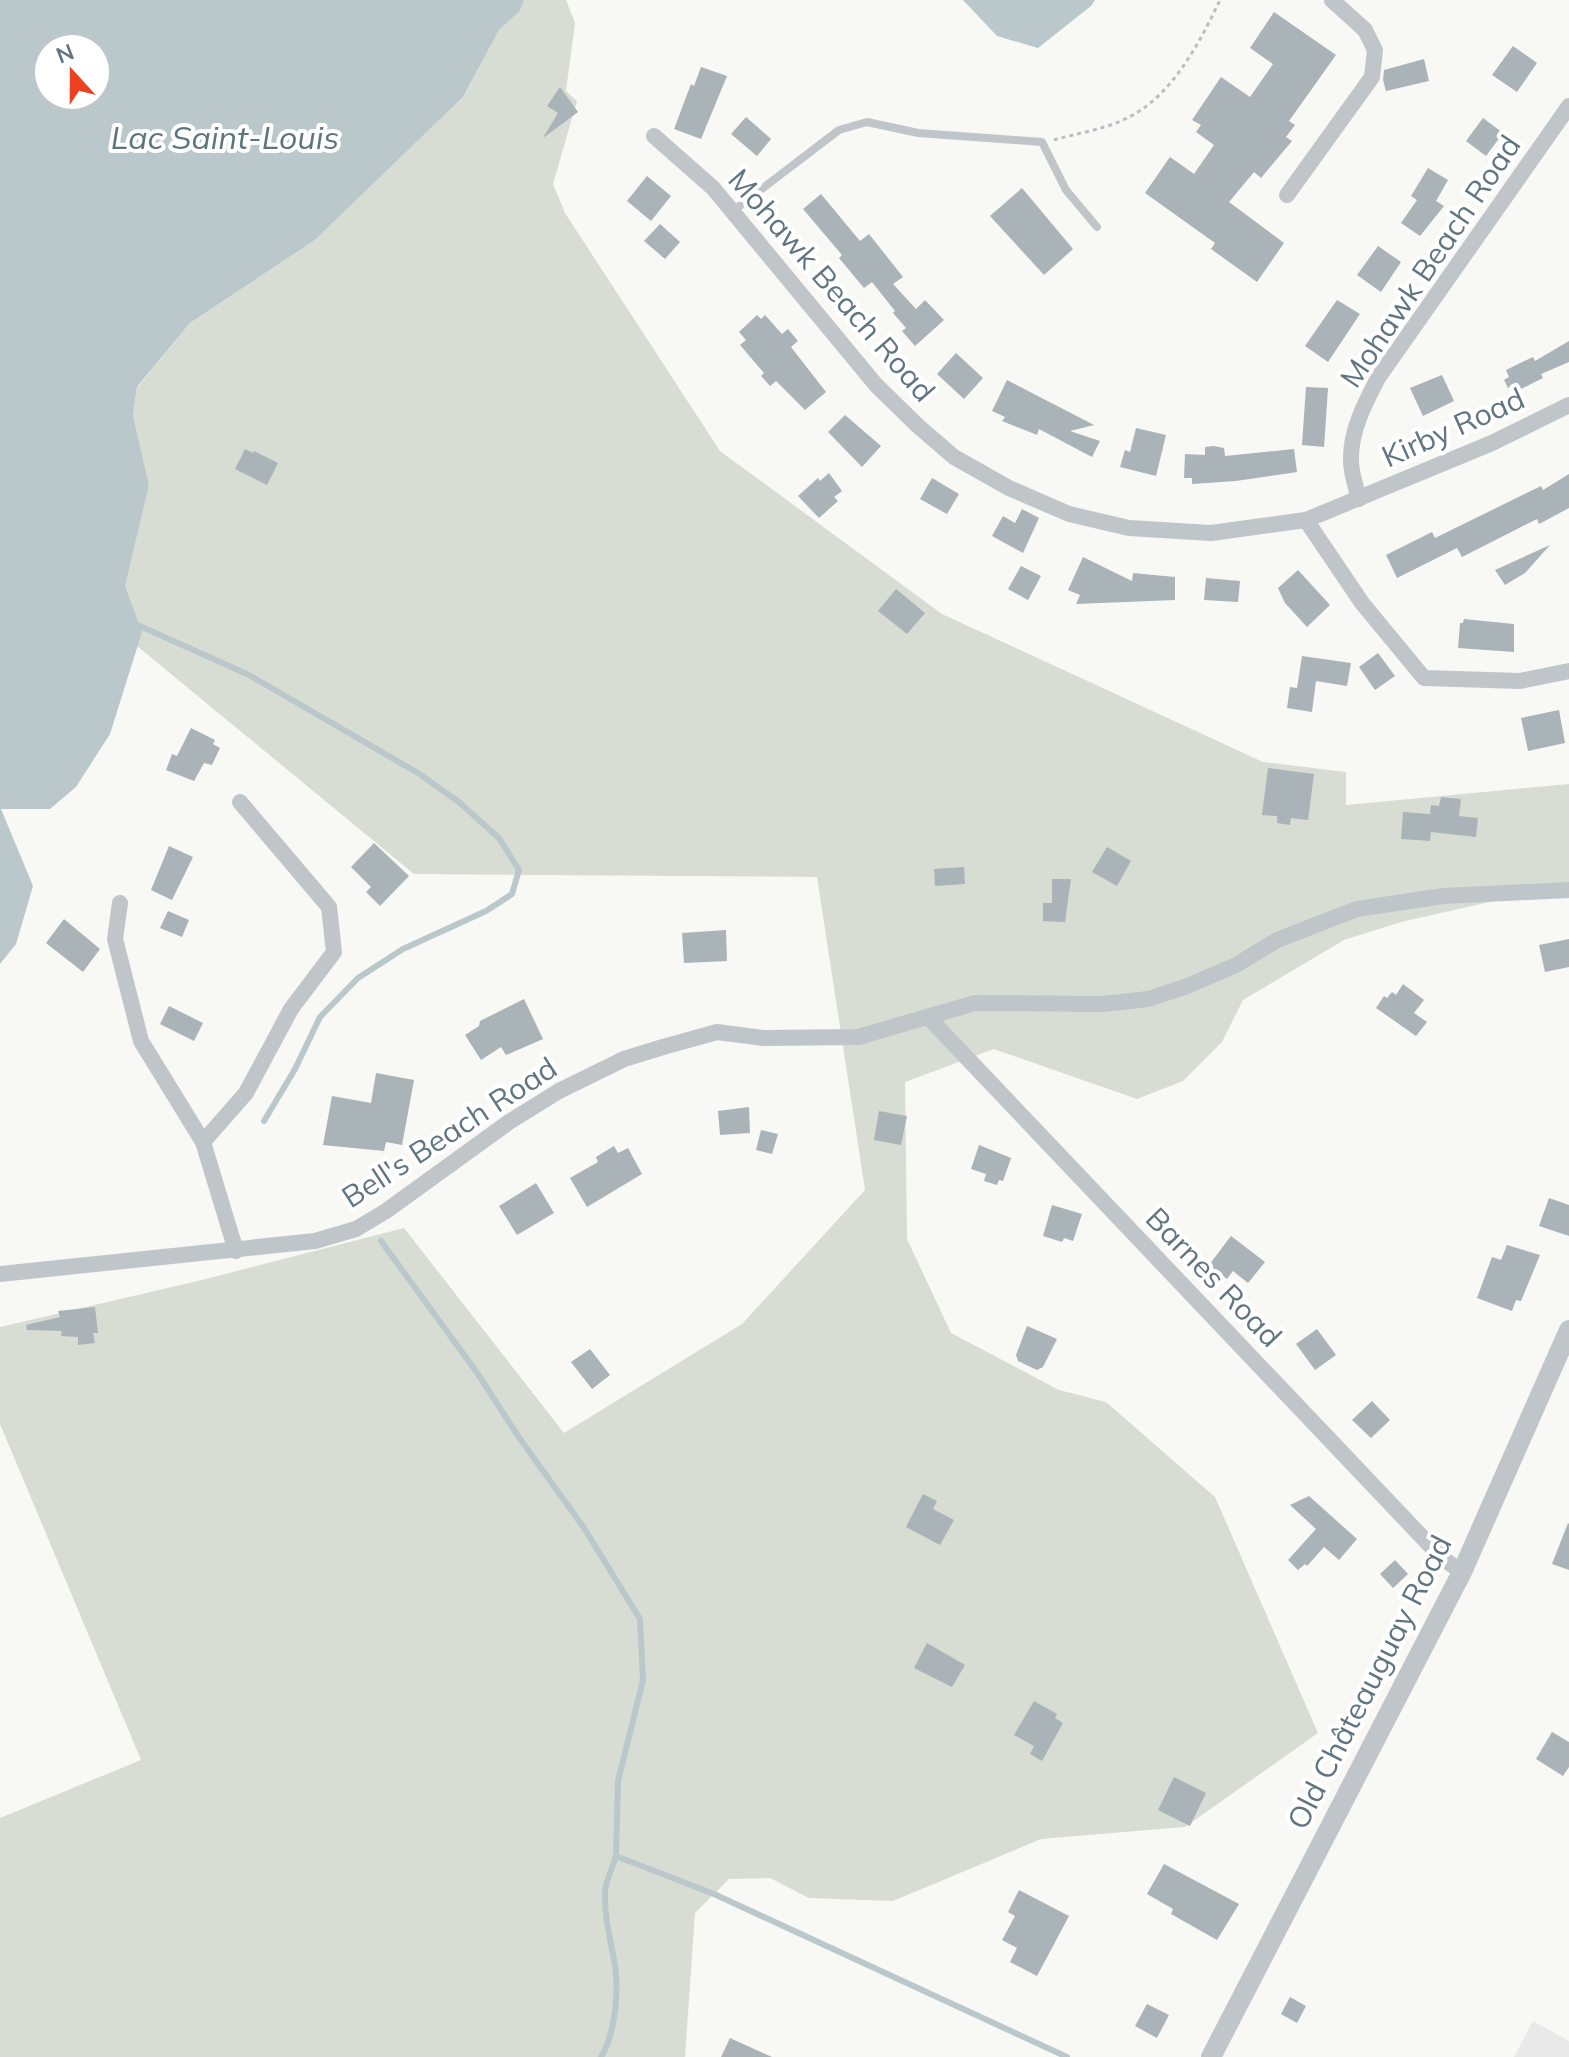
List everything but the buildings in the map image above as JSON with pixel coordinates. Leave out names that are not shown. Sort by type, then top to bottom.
[{"type":"street","points":[[1287,195],[1372,77],[1375,50],[1365,30],[1332,0]]},
{"type":"street","name":"Mohawk Beach Road","points":[[654,136],[713,188],[887,395],[954,457],[1009,488],[1069,514],[1129,528],[1211,533],[1306,520],[1359,499],[1351,462],[1353,439],[1361,412],[1378,378],[1569,106]]},
{"type":"street","name":"Kirby Road","points":[[1359,499],[1492,443],[1569,405]]},
{"type":"street","points":[[1306,520],[1362,603],[1424,678],[1520,681],[1569,671]]},
{"type":"street","points":[[203,1142],[246,1093],[291,1009],[334,952],[329,907],[240,802]]},
{"type":"street","name":"Bell's Beach Road","points":[[0,1274],[236,1251],[315,1241],[356,1229],[559,1091],[629,1057],[717,1032],[764,1038],[858,1037],[975,1003],[1103,1004],[1148,999],[1185,987],[1236,965],[1277,940],[1357,909],[1443,896],[1569,890]]},
{"type":"street","points":[[120,903],[115,939],[141,1041],[203,1142],[236,1251]]},
{"type":"street","name":"Barnes Road","points":[[929,1018],[1442,1558],[1462,1572]]},
{"type":"street","name":"Old Châteauguay Road","points":[[1211,2057],[1462,1572],[1569,1330]]},
{"type":"lane","points":[[733,211],[839,130],[867,122],[918,133],[1042,142],[1066,190],[1097,227]]},
{"type":"path","points":[[1042,142],[1124,120],[1155,100],[1199,40],[1220,0]]},
{"type":"shaded area","points":[[524,0],[566,0],[575,23],[566,91],[577,101],[553,184],[565,213],[720,451],[942,614],[1263,762],[1346,772],[1346,805],[1569,784],[1569,884],[1401,922],[1344,940],[1243,1000],[1222,1042],[1183,1081],[1137,1099],[994,1049],[905,1082],[907,1239],[951,1333],[1059,1390],[1106,1402],[1215,1497],[1318,1733],[1185,1827],[1041,1839],[893,1901],[809,1898],[770,1878],[729,1879],[695,1913],[685,2057],[0,2057],[0,1818],[141,1760],[0,1424],[0,1327],[202,1280],[404,1228],[564,1433],[742,1324],[865,1190],[817,877],[414,874],[137,646],[142,632],[124,586],[149,485],[133,415],[137,388],[190,323],[315,240],[463,97],[499,30],[520,11]]},
{"type":"shaded area","points":[[1533,2021],[1569,2041],[1569,2057],[1514,2057]]},
{"type":"water","name":"Lac Saint-Louis","points":[[0,0],[524,0],[520,11],[499,30],[463,97],[315,240],[190,323],[137,387],[133,415],[149,485],[125,586],[142,632],[110,734],[76,787],[50,809],[1,809],[33,886],[16,944],[0,964]]},
{"type":"water","points":[[963,0],[1095,0],[1038,48],[997,36]]},
{"type":"waterway","points":[[140,626],[249,675],[418,773],[459,802],[499,838],[519,870],[512,894],[486,911],[403,949],[358,978],[320,1017],[295,1069],[264,1121]]},
{"type":"waterway","points":[[381,1241],[584,1528],[640,1619],[643,1680],[618,1781],[616,1856],[714,1894],[1067,2057]]},
{"type":"waterway","points":[[601,2057],[610,2037],[616,2000],[615,1966],[605,1901],[616,1856]]}]
